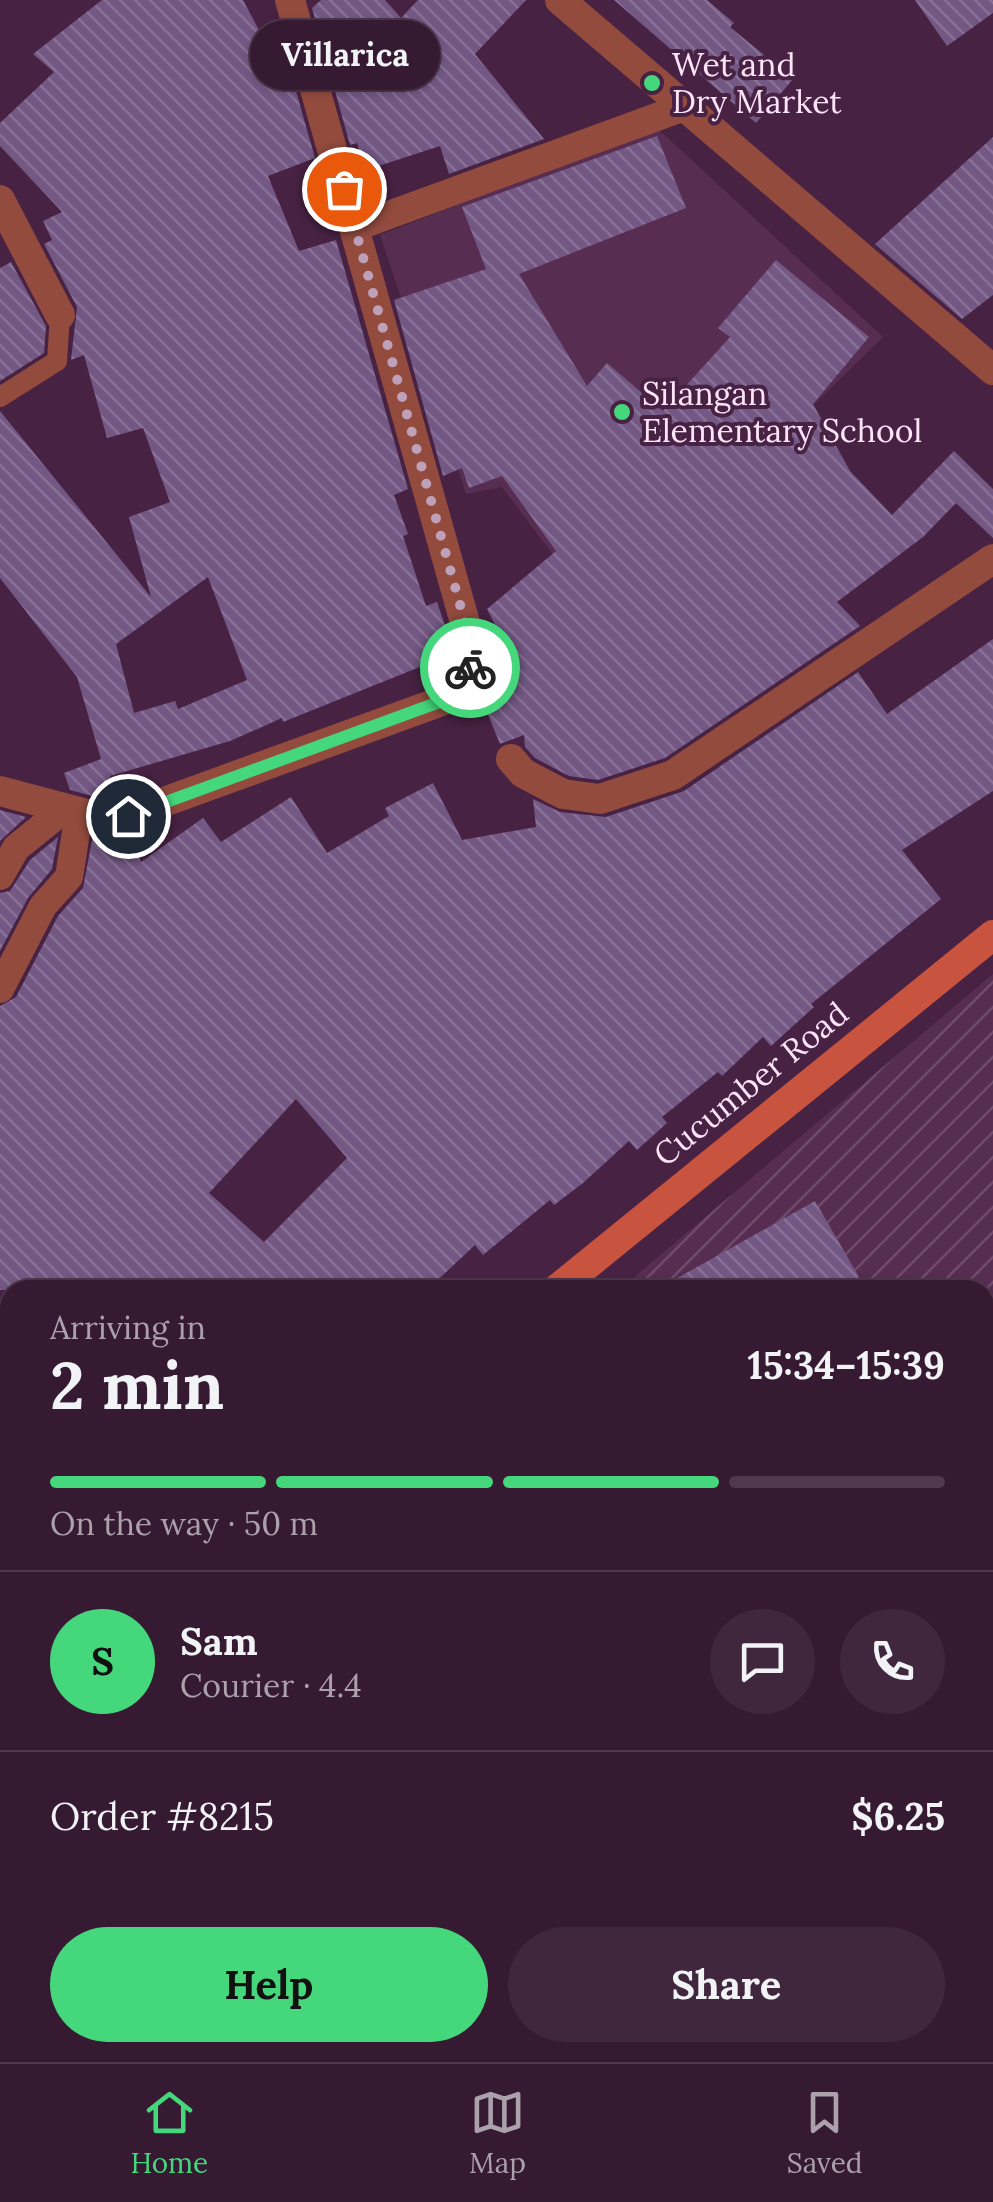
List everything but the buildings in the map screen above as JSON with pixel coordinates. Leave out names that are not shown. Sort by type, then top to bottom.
[{"type":"main road","name":"Cucumber Road","points":[[568,1280],[993,935]]},
{"type":"street","points":[[0,791],[71,812],[128,816],[453,697],[470,678],[471,644],[290,0]]},
{"type":"street","points":[[560,0],[993,370]]},
{"type":"street","points":[[356,227],[684,107]]},
{"type":"street","points":[[0,200],[60,316]]},
{"type":"street","points":[[511,758],[523,773],[563,794],[600,799],[674,774],[993,560]]},
{"type":"street","points":[[0,876],[16,848],[71,812]]},
{"type":"street","points":[[0,989],[42,906],[69,877],[71,812]]},
{"type":"lane","points":[[0,398],[56,361],[60,316]]},
{"type":"shaded area","name":"Silangan Elementary School","points":[[657,128],[883,337],[599,616],[502,487],[466,494],[380,235]]},
{"type":"shaded area","points":[[993,974],[993,1280],[631,1280]]},
{"type":"way so far","points":[[344,189],[471,644],[470,668]]},
{"type":"place","name":"Wet and Dry Market","points":[[652,83]]},
{"type":"place","name":"Villarica","points":[[344,189]]},
{"type":"place","name":"Silangan Elementary School","points":[[622,412]]},
{"type":"route","points":[[128,816],[453,697],[470,678],[470,668]]}]
